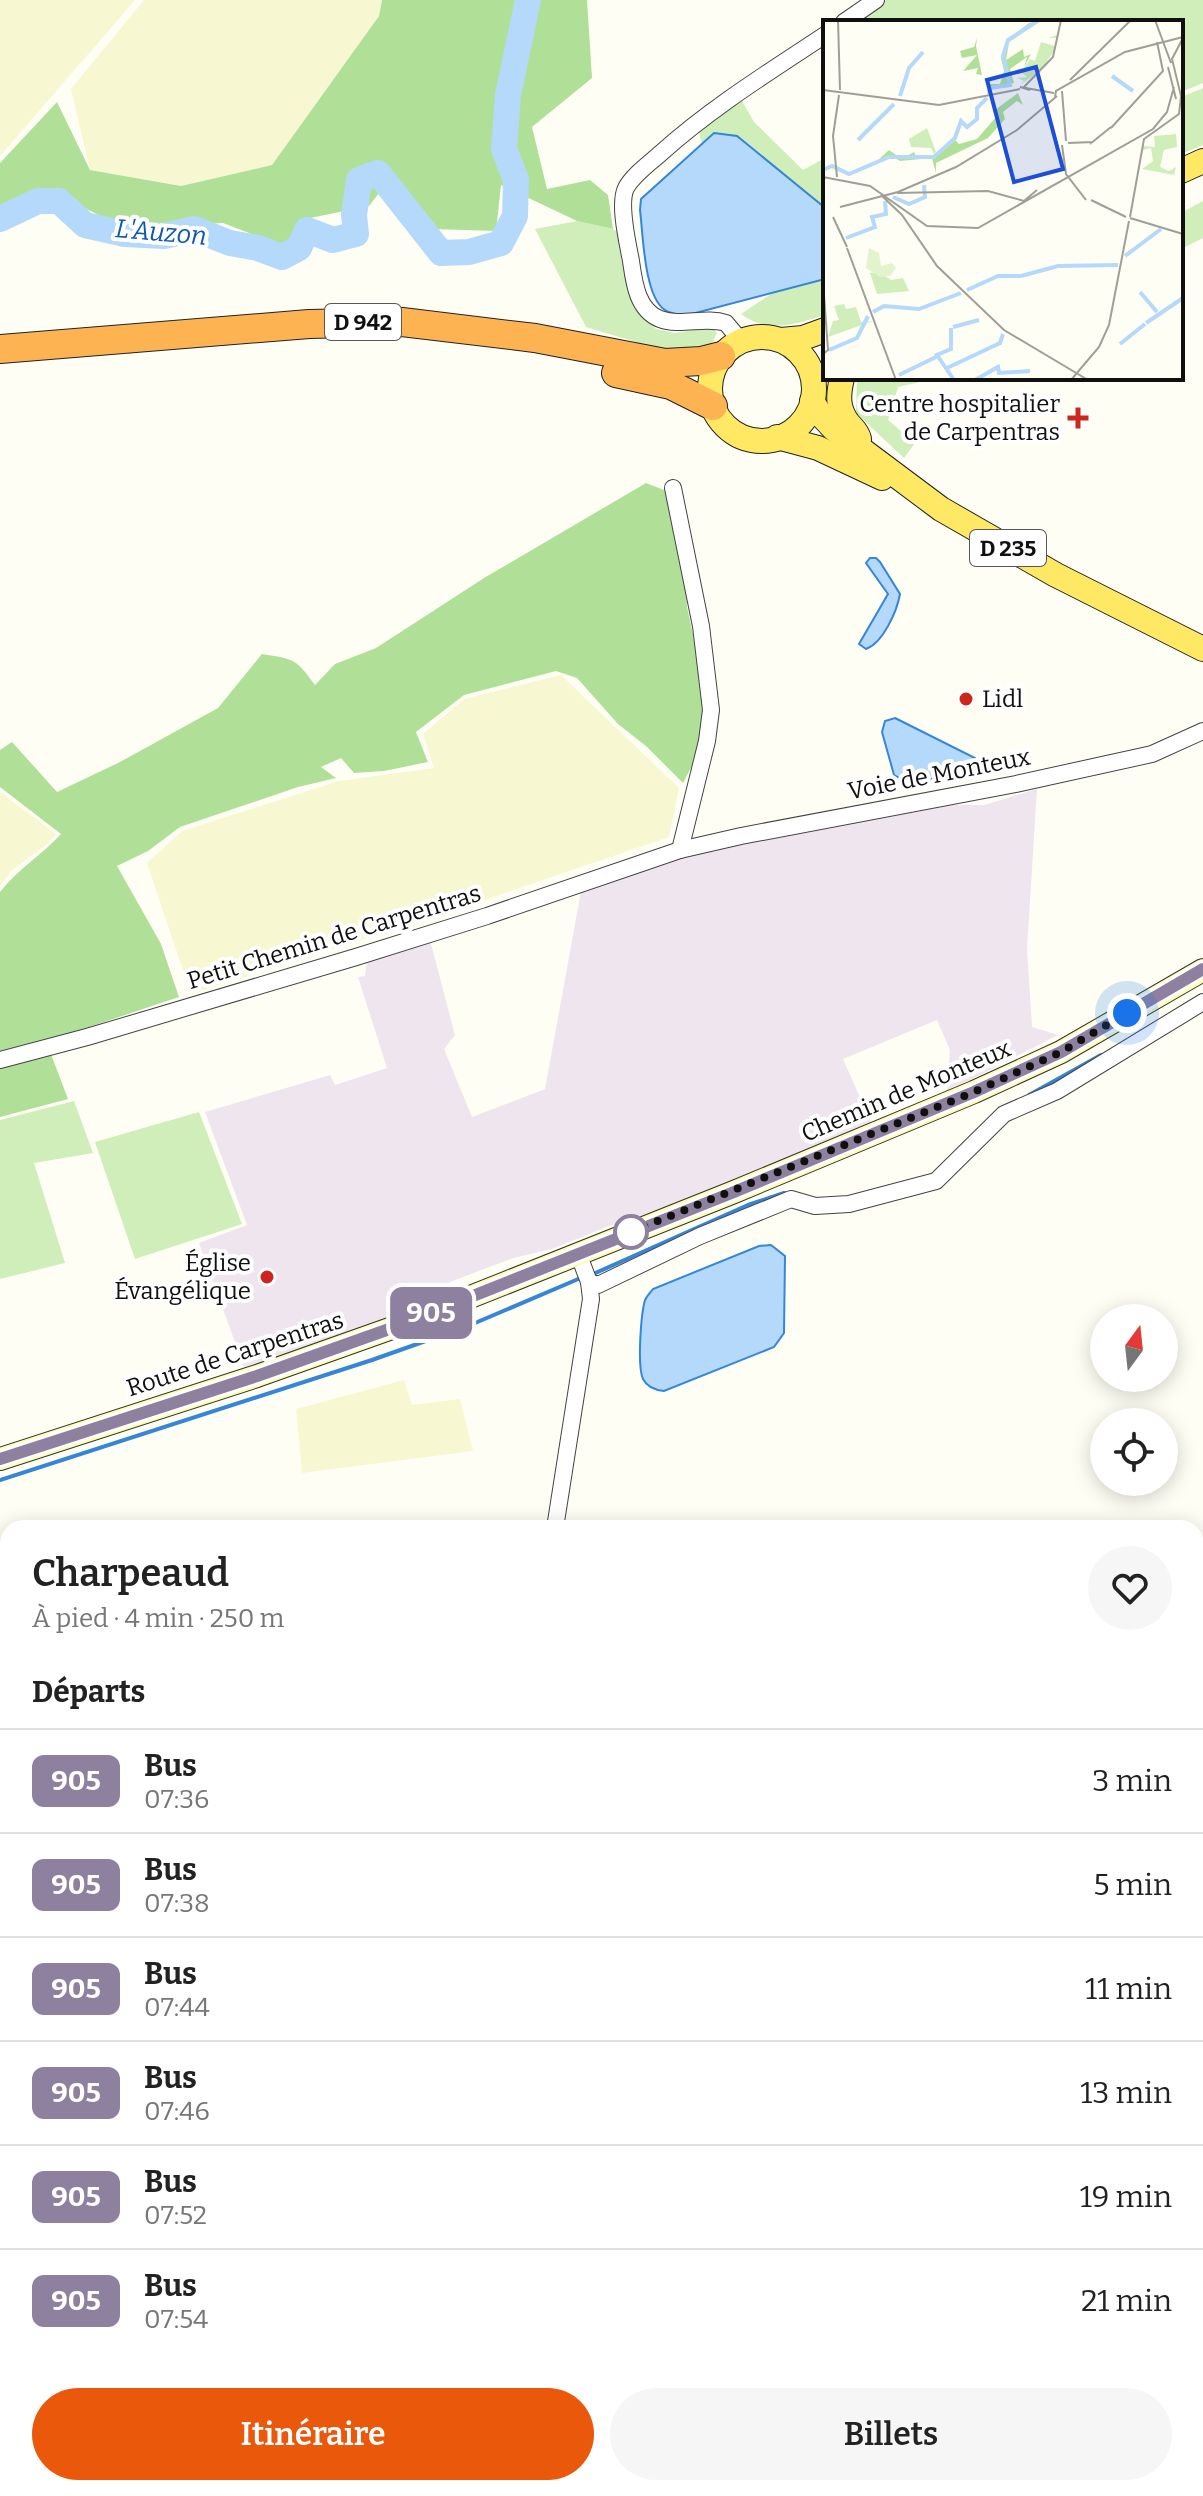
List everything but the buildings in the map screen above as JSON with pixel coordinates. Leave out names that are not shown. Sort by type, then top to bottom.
[{"type":"highway","name":"D 942","points":[[1,358],[309,324],[402,322],[535,338],[665,363],[701,361],[731,349]]},
{"type":"highway","name":"D 942","points":[[1,358],[403,341],[534,357],[644,378],[671,385],[713,406]]},
{"type":"main road","points":[[1183,170],[1203,161]]},
{"type":"main road","points":[[1183,186],[1203,178]]},
{"type":"main road","points":[[823,331],[803,338],[781,340],[759,337],[731,349],[713,369],[710,384],[713,406],[723,425],[746,438],[764,441],[777,437],[796,428],[806,416],[823,365]]},
{"type":"main road","points":[[781,340],[797,351],[809,367],[820,414],[834,429],[920,496]]},
{"type":"main road","points":[[842,380],[839,408],[857,433],[861,449]]},
{"type":"main road","points":[[777,437],[818,448],[920,496]]},
{"type":"main road","name":"D 235","points":[[920,496],[1056,575],[1199,644]]},
{"type":"main road","name":"Chemin de Monteux","points":[[618,1238],[974,1092],[1061,1052],[1203,970]]},
{"type":"main road","name":"Route de Carpentras","points":[[0,1459],[257,1376],[395,1327],[618,1238]]},
{"type":"street","points":[[847,20],[876,0]]},
{"type":"street","points":[[731,349],[732,328],[719,320],[673,322],[658,319],[646,309],[636,290],[629,251],[625,224],[626,189],[645,167],[695,122],[823,36]]},
{"type":"street","points":[[673,488],[699,614],[711,710],[707,741],[680,850]]},
{"type":"street","name":"Voie de Monteux","points":[[680,850],[1152,754],[1203,731]]},
{"type":"street","name":"Petit Chemin de Carpentras","points":[[0,1060],[356,957],[680,850]]},
{"type":"street","points":[[589,1282],[598,1285],[700,1236],[791,1199],[815,1206],[849,1204],[936,1181],[1004,1114],[1057,1091],[1203,1002]]},
{"type":"street","points":[[556,1520],[591,1299],[589,1282],[578,1253]]},
{"type":"shaded area","points":[[1037,789],[1027,949],[1032,1027],[1058,1035],[947,1092],[950,1050],[937,1020],[843,1059],[871,1122],[665,1208],[552,1249],[513,1258],[403,1300],[408,1312],[244,1367],[199,1243],[247,1225],[205,1112],[330,1075],[335,1085],[387,1068],[358,977],[365,976],[367,960],[430,940],[455,1035],[444,1049],[472,1117],[545,1089],[582,886],[653,862],[754,840],[947,805],[984,805]]},
{"type":"green space","points":[[0,0],[135,0],[0,156]]},
{"type":"green space","points":[[144,0],[382,0],[379,16],[272,165],[181,186],[90,170],[71,89]]},
{"type":"green space","points":[[382,0],[587,0],[592,78],[532,127],[547,189],[590,180],[608,195],[613,229],[577,221],[501,185],[496,231],[432,229],[389,180],[369,206],[305,219],[283,246],[223,223],[125,228],[60,196],[36,195],[0,213],[0,163],[57,102],[90,170],[181,186],[272,165],[379,16]]},
{"type":"green space","points":[[886,0],[1203,0],[1203,83],[1183,91],[1183,20],[859,20]]},
{"type":"green space","points":[[1203,88],[1203,145],[1183,153],[1183,96]]},
{"type":"green space","points":[[741,99],[754,122],[803,170],[823,159],[823,208],[714,133],[702,144],[698,128]]},
{"type":"green space","points":[[1203,201],[1203,238],[1183,248],[1183,212]]},
{"type":"green space","points":[[577,221],[619,233],[634,308],[656,329],[675,333],[712,327],[717,333],[710,347],[676,354],[586,327],[535,229]]},
{"type":"green space","points":[[823,280],[823,316],[793,324],[772,325],[761,324],[741,314],[774,292]]},
{"type":"green space","points":[[857,380],[928,380],[898,387],[888,420],[915,443],[904,458],[856,413]]},
{"type":"green space","points":[[646,483],[664,490],[668,501],[702,675],[707,718],[701,749],[683,783],[646,746],[618,724],[577,678],[556,671],[464,695],[416,732],[428,762],[384,771],[354,773],[341,758],[321,767],[336,778],[298,787],[180,827],[148,851],[117,866],[161,944],[179,997],[62,1036],[49,1049],[68,1099],[0,1117],[0,892],[61,834],[0,787],[0,750],[12,742],[57,792],[120,762],[218,708],[262,654],[294,662],[315,685],[335,664],[376,648],[484,578]]},
{"type":"green space","points":[[561,675],[679,788],[669,837],[479,902],[191,994],[147,863],[182,831],[339,781],[434,768],[423,734],[464,699]]},
{"type":"green space","points":[[0,792],[56,834],[11,871],[0,886]]},
{"type":"green space","points":[[74,1101],[93,1153],[34,1163],[65,1263],[0,1279],[0,1120]]},
{"type":"green space","points":[[199,1112],[242,1224],[135,1259],[95,1142]]},
{"type":"green space","points":[[404,1380],[412,1405],[460,1399],[473,1451],[302,1473],[296,1409]]},
{"type":"water","points":[[714,133],[737,136],[823,206],[823,280],[684,316],[671,313],[658,303],[649,279],[641,199]]},
{"type":"water","points":[[870,558],[880,562],[900,594],[883,633],[866,649],[859,644],[888,594],[866,563]]},
{"type":"water","points":[[895,718],[975,758],[977,769],[923,780],[902,779],[894,775],[882,732],[885,721]]},
{"type":"water","points":[[771,1245],[785,1256],[784,1333],[774,1347],[664,1391],[647,1384],[640,1363],[641,1328],[645,1300],[653,1289],[759,1246]]},
{"type":"waterway","name":"L'Auzon","points":[[0,219],[38,201],[59,201],[85,225],[125,234],[164,236],[194,229],[230,243],[258,248],[282,257],[299,248],[307,230],[333,240],[356,234],[354,215],[359,180],[378,173],[441,253],[469,252],[501,243],[515,216],[516,180],[504,149],[508,95],[528,0]]},
{"type":"waterway","points":[[1029,1095],[1101,1055]]},
{"type":"waterway","points":[[591,1275],[748,1205],[789,1194]]},
{"type":"waterway","points":[[0,1480],[372,1360],[468,1326],[583,1277]]},
{"type":"bus line","name":"905","points":[[0,1459],[257,1376],[395,1327],[734,1192],[974,1092],[1061,1052],[1203,969]]},
{"type":"place","name":"Centre hospitalier de Carpentras","points":[[1078,418]]},
{"type":"place","name":"Lidl","points":[[966,699]]},
{"type":"place","name":"Église Évangélique","points":[[267,1277]]},
{"type":"route","points":[[631,1232],[974,1092],[1061,1052],[1127,1013]]}]
